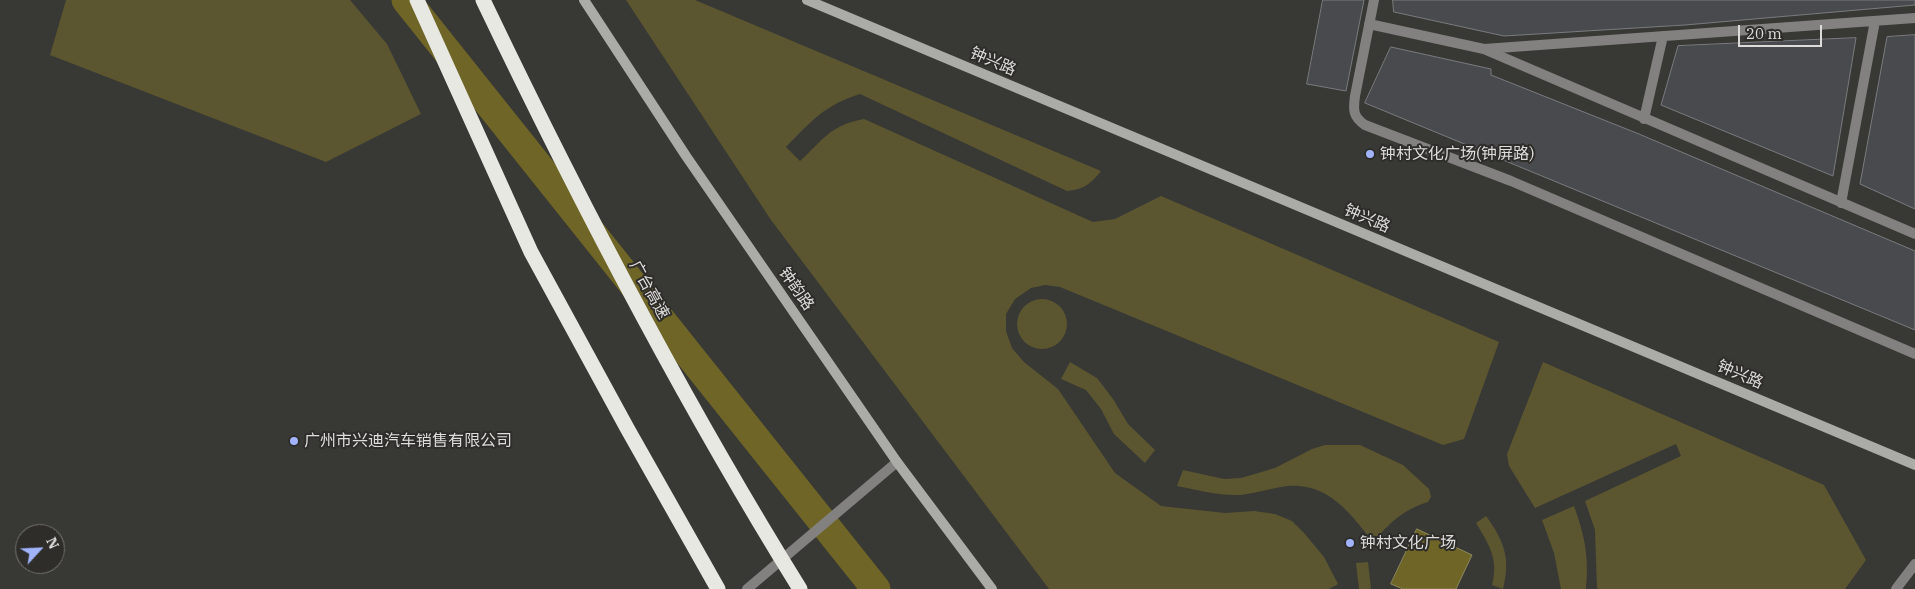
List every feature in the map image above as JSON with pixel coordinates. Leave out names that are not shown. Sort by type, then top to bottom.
[{"type":"highway","points":[[417,0],[531,252],[718,589]]},
{"type":"highway","name":"广台高速","points":[[483,0],[543,125],[613,261],[747,504],[800,589]]},
{"type":"main road","name":"钟韵路","points":[[584,0],[686,156],[897,462],[992,589]]},
{"type":"main road","name":"钟兴路","points":[[806,0],[1915,465]]},
{"type":"street","points":[[1374,0],[1353,110],[1357,119],[1365,124],[1511,181],[1915,354]]},
{"type":"street","points":[[1484,49],[1915,18]]},
{"type":"street","points":[[1841,203],[1874,21]]},
{"type":"street","points":[[1369,24],[1484,49],[1915,234]]},
{"type":"street","points":[[1644,119],[1663,36]]},
{"type":"street","points":[[747,589],[897,462]]},
{"type":"street","points":[[1896,589],[1915,564]]},
{"type":"shaded area","points":[[66,0],[350,0],[387,44],[421,114],[326,162],[50,55]]},
{"type":"shaded area","points":[[626,0],[695,0],[1101,171],[1087,185],[1067,191],[860,94],[827,109],[786,147],[800,161],[835,129],[864,119],[1093,222],[1115,219],[1161,196],[1499,342],[1464,439],[1443,445],[1060,287],[1045,285],[1031,288],[1015,299],[1006,314],[1006,331],[1012,348],[1024,362],[1058,389],[1115,473],[1161,506],[1225,513],[1254,511],[1275,514],[1292,521],[1324,557],[1338,584],[1329,589],[1049,589],[771,220]]},
{"type":"shaded area","points":[[1042,299],[1060,306],[1067,324],[1060,342],[1042,349],[1024,342],[1017,324],[1024,306]]},
{"type":"shaded area","points":[[1070,362],[1097,378],[1113,399],[1128,424],[1155,450],[1145,463],[1114,434],[1101,409],[1086,390],[1061,379]]},
{"type":"shaded area","points":[[1543,362],[1824,485],[1866,560],[1845,589],[1597,588],[1595,530],[1585,501],[1681,456],[1676,444],[1535,508],[1509,466],[1507,454]]},
{"type":"shaded area","points":[[1325,445],[1360,445],[1403,465],[1429,489],[1431,497],[1428,502],[1411,509],[1397,518],[1373,542],[1346,510],[1326,494],[1315,489],[1302,486],[1287,486],[1241,495],[1225,495],[1177,486],[1183,470],[1224,479],[1241,478],[1275,468],[1312,449]]},
{"type":"shaded area","points":[[1574,506],[1585,547],[1587,566],[1586,589],[1561,589],[1554,553],[1542,520]]},
{"type":"shaded area","points":[[1486,516],[1504,550],[1506,568],[1503,589],[1492,585],[1494,568],[1492,552],[1476,523]]},
{"type":"shaded area","points":[[1417,529],[1472,555],[1456,589],[1403,589],[1391,584]]},
{"type":"shaded area","points":[[1368,562],[1371,589],[1359,589],[1356,563]]},
{"type":"building","points":[[1323,0],[1364,0],[1346,91],[1307,84]]},
{"type":"building","points":[[1393,0],[1915,0],[1915,5],[1685,25],[1504,36],[1394,12]]},
{"type":"building","points":[[1915,35],[1915,209],[1860,184],[1887,37]]},
{"type":"building","points":[[1856,38],[1833,176],[1661,105],[1678,46]]},
{"type":"building","points":[[1391,47],[1491,69],[1491,75],[1639,134],[1915,251],[1915,330],[1365,103]]},
{"type":"waterway","points":[[406,0],[876,589]]},
{"type":"place","name":"钟村文化广场(钟屏路)","points":[[1370,154]]},
{"type":"place","name":"广州市兴迪汽车销售有限公司","points":[[294,441]]},
{"type":"place","name":"钟村文化广场","points":[[1350,543]]}]
